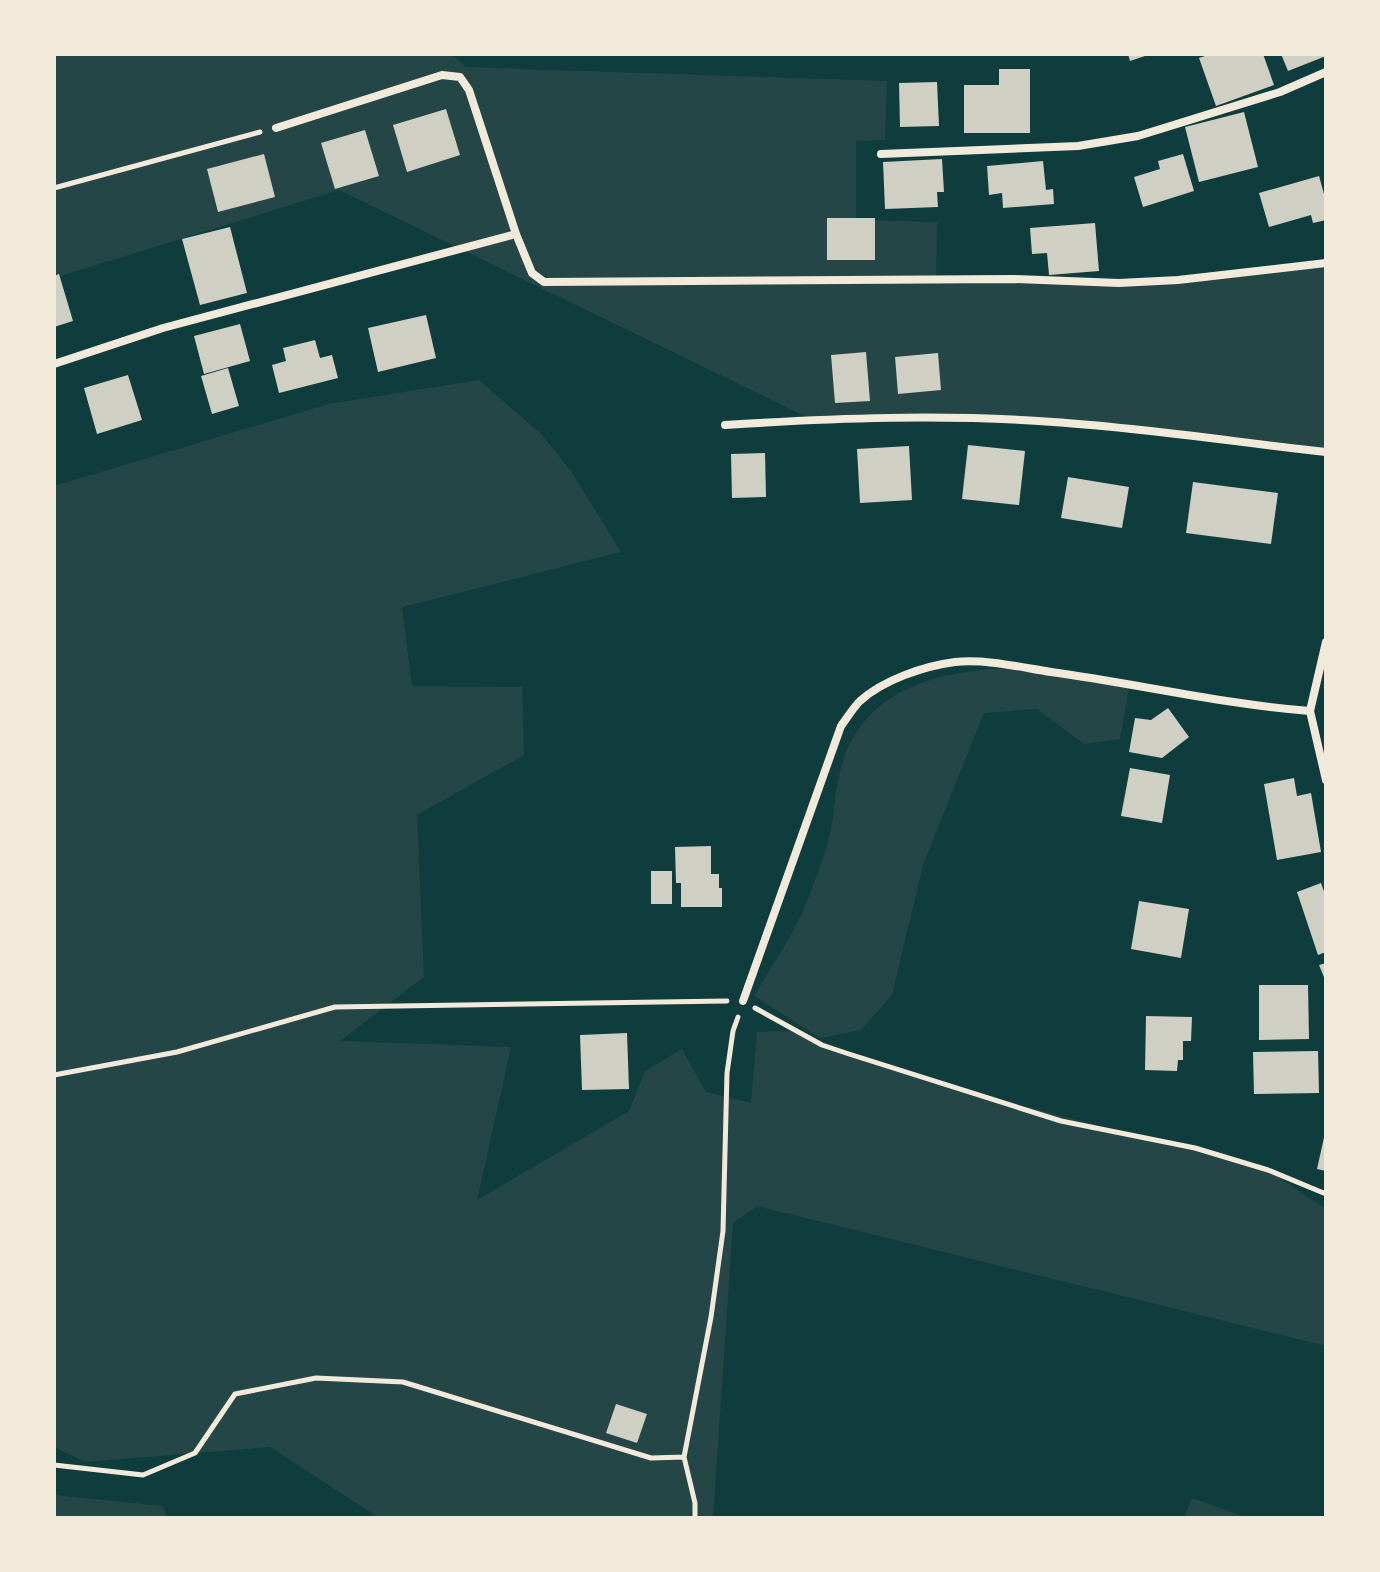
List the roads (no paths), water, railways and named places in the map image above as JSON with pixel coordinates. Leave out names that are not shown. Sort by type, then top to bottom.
[{"type":"street","points":[[881,154],[1078,146],[1138,136],[1280,92],[1326,72]]},
{"type":"street","points":[[276,128],[442,75],[460,77],[469,90],[516,234],[532,273],[544,282],[1014,279],[1119,283],[1178,280],[1326,263]]},
{"type":"street","points":[[54,364],[163,328],[516,234]]},
{"type":"street","points":[[725,425],[875,418],[1053,421],[1326,452]]},
{"type":"street","points":[[1326,642],[1310,711],[1326,780]]},
{"type":"street","points":[[743,1001],[841,726],[860,701],[887,684],[926,669],[978,660],[1213,700],[1310,711]]}]
